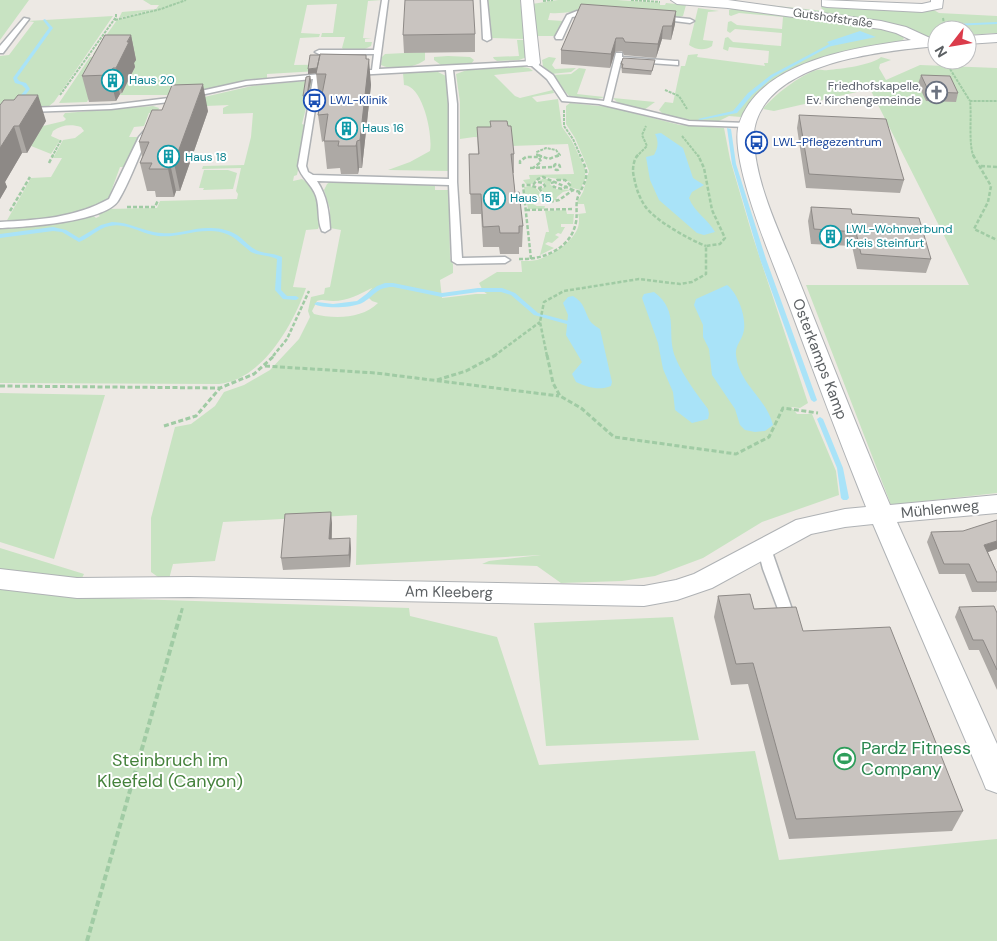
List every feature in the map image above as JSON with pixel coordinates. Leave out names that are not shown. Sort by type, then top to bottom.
[{"type":"street","points":[[527,0],[533,63]]},
{"type":"street","name":"Gutshofstraße","points":[[677,0],[816,15],[881,25],[927,40]]},
{"type":"street","points":[[827,1],[928,8],[937,5],[937,0]]},
{"type":"street","points":[[977,39],[997,38]]},
{"type":"street","name":"Osterkamps Kamp","points":[[927,43],[878,48],[841,56],[807,67],[770,90],[758,104],[747,124],[745,142],[748,161],[770,230],[841,417],[997,779]]},
{"type":"street","name":"Mühlenweg","points":[[882,515],[997,504]]},
{"type":"street","name":"Am Kleeberg","points":[[0,579],[77,588],[189,586],[644,596],[677,590],[703,581],[764,546],[805,526],[845,518],[882,515]]},
{"type":"lane","points":[[375,72],[385,0]]},
{"type":"lane","points":[[484,0],[487,39]]},
{"type":"lane","points":[[559,37],[566,18],[571,14],[603,14]]},
{"type":"lane","points":[[651,18],[690,21]]},
{"type":"lane","points":[[0,51],[26,19]]},
{"type":"lane","points":[[319,52],[377,52]]},
{"type":"lane","points":[[607,104],[619,57],[675,63]]},
{"type":"lane","points":[[346,74],[533,63],[550,77],[565,100],[607,104],[689,124],[747,124]]},
{"type":"lane","points":[[449,67],[453,104],[453,182],[457,260],[505,260]]},
{"type":"lane","points":[[0,111],[11,115],[50,110],[169,104],[246,84],[336,75]]},
{"type":"lane","points":[[317,76],[302,166],[304,173],[311,178],[318,188],[324,206],[325,229]]},
{"type":"lane","points":[[1,225],[52,222],[104,207],[113,201],[143,137],[154,127]]},
{"type":"lane","points":[[311,178],[453,182]]},
{"type":"lane","points":[[764,546],[789,621]]},
{"type":"path","points":[[114,20],[161,9],[186,0]]},
{"type":"path","points":[[50,110],[114,20],[116,13]]},
{"type":"path","points":[[88,56],[98,56]]},
{"type":"path","points":[[951,70],[970,101],[972,117],[971,151],[991,186],[988,202],[974,229],[997,240]]},
{"type":"path","points":[[665,90],[683,99],[688,113],[689,124],[682,136]]},
{"type":"path","points":[[505,260],[538,258],[556,249],[569,239],[576,224],[577,214],[574,209],[574,201],[587,179],[587,170],[573,139],[564,126],[565,100]]},
{"type":"path","points":[[970,101],[997,101]]},
{"type":"path","points":[[655,124],[646,126],[642,134],[647,146],[635,158],[633,174],[638,194],[646,208],[686,238],[706,246],[720,244],[725,238],[711,206],[706,172],[694,147],[676,132]]},
{"type":"path","points":[[49,163],[61,140]]},
{"type":"path","points":[[520,164],[520,161],[526,157],[539,157],[549,159],[556,158],[560,153],[550,148],[537,152],[537,155],[539,157],[541,162],[531,168],[561,168],[556,158]]},
{"type":"path","points":[[981,166],[997,166]]},
{"type":"path","points":[[1,225],[30,177]]},
{"type":"path","points":[[532,185],[543,177],[580,192]]},
{"type":"path","points":[[554,181],[552,185],[554,187],[567,188]]},
{"type":"path","points":[[554,181],[567,182],[570,185],[567,188]]},
{"type":"path","points":[[538,182],[545,184],[539,188]]},
{"type":"path","points":[[531,259],[523,185],[532,185],[539,188],[549,202]]},
{"type":"path","points":[[549,202],[559,200],[573,190]]},
{"type":"path","points":[[104,207],[155,207],[158,200]]},
{"type":"path","points":[[546,210],[549,202]]},
{"type":"path","points":[[526,210],[574,209]]},
{"type":"path","points":[[560,396],[553,383],[540,322],[544,302],[564,291],[639,279],[670,283],[692,282],[706,274],[706,246]]},
{"type":"path","points":[[0,386],[220,388],[240,383],[276,355],[294,327],[309,291]]},
{"type":"path","points":[[434,380],[456,376],[476,368],[524,336],[540,322]]},
{"type":"path","points":[[264,366],[308,366],[387,374],[560,396],[581,408],[614,437],[736,454],[769,437],[783,408],[841,417]]},
{"type":"path","points":[[164,426],[196,416],[220,388]]},
{"type":"path","points":[[87,941],[189,586]]},
{"type":"green space","points":[[0,0],[29,0],[0,40]]},
{"type":"green space","points":[[143,0],[382,0],[368,1],[363,38],[372,39],[365,39],[365,42],[372,42],[371,46],[363,50],[344,50],[342,48],[345,37],[321,37],[322,33],[333,33],[337,4],[307,5],[301,33],[320,34],[319,37],[300,38],[294,65],[369,64],[369,68],[267,74],[267,78],[184,95],[119,95],[122,93],[135,67],[93,54],[117,20],[173,5],[119,18],[122,12],[156,9],[159,5],[151,5]]},
{"type":"green space","points":[[488,0],[520,0],[526,39],[491,38]]},
{"type":"green space","points":[[558,0],[617,0],[660,3],[660,5],[665,5],[666,3],[686,5],[683,16],[676,18],[587,11],[550,13],[548,20],[563,21],[556,36],[537,36],[532,4]]},
{"type":"green space","points":[[720,0],[825,11],[821,8],[824,4],[932,9],[939,13],[997,16],[997,33],[977,34],[977,20],[927,20],[927,37],[886,25]]},
{"type":"green space","points":[[698,8],[719,11],[708,12],[703,40],[713,41],[712,46],[709,48],[698,49],[689,45]]},
{"type":"green space","points":[[734,8],[891,30],[902,35],[904,39],[842,52],[803,64],[769,84],[750,102],[741,117],[729,116],[719,121],[695,122],[664,115],[659,110],[665,102],[673,103],[681,66],[685,66],[688,55],[698,54],[697,57],[765,66],[764,63],[768,63],[769,51],[729,47],[728,51],[723,49],[725,38],[728,37],[733,42],[781,46],[782,33],[735,29],[730,33],[727,31],[728,22],[731,21],[737,25],[782,29],[783,17],[739,13],[729,15],[729,10]]},
{"type":"green space","points":[[113,16],[54,102],[49,106],[0,109],[0,56],[9,55],[34,22],[28,21]]},
{"type":"green space","points":[[517,40],[525,40],[527,57],[519,60],[497,61],[494,59],[493,57],[519,56]]},
{"type":"green space","points":[[425,52],[425,60],[410,67],[392,68],[381,65],[382,57],[385,54]]},
{"type":"green space","points":[[105,56],[102,71],[87,102],[59,103],[90,57]]},
{"type":"green space","points":[[434,57],[470,57],[474,60],[471,64],[441,65],[434,60]]},
{"type":"green space","points":[[549,57],[556,58],[552,65],[555,69],[576,68],[571,72],[551,74],[543,66],[542,60]]},
{"type":"green space","points":[[881,57],[891,60],[880,64],[879,68],[886,80],[920,65],[927,65],[927,70],[997,68],[997,493],[891,505],[806,285],[969,285],[870,89],[774,111],[763,109],[788,86],[803,76],[818,70],[856,66]]},
{"type":"green space","points":[[522,67],[533,71],[494,75],[515,96],[520,98],[553,90],[554,93],[532,97],[537,102],[558,99],[562,127],[572,141],[585,169],[585,179],[580,190],[569,187],[571,182],[556,179],[541,177],[531,184],[526,184],[523,180],[530,179],[529,175],[574,174],[568,144],[511,146],[494,138],[474,137],[460,139],[460,102],[456,74],[467,70]]},
{"type":"green space","points":[[579,68],[586,69],[577,94],[604,97],[594,100],[569,96],[552,75],[571,74]]},
{"type":"green space","points":[[436,71],[446,76],[449,105],[450,174],[448,171],[388,170],[410,162],[430,151],[430,134],[425,112],[416,93],[411,87],[404,85],[403,73]]},
{"type":"green space","points":[[311,82],[304,100],[308,100],[302,124],[307,126],[297,175],[294,176],[293,181],[302,179],[312,188],[319,201],[320,223],[318,229],[306,230],[293,287],[306,288],[300,303],[284,334],[262,362],[249,373],[235,380],[219,384],[0,383],[0,227],[45,226],[91,214],[96,218],[100,216],[95,212],[107,209],[157,208],[160,201],[237,199],[238,194],[236,191],[241,168],[202,169],[203,166],[244,165],[251,137],[253,113],[223,114],[223,108],[229,105],[206,106],[178,103],[252,86]]},
{"type":"green space","points":[[613,98],[655,102],[644,110],[620,105]]},
{"type":"green space","points":[[570,103],[609,107],[680,125],[724,128],[730,159],[752,234],[808,403],[800,408],[791,407],[797,414],[812,414],[836,471],[839,495],[762,522],[703,558],[655,576],[622,581],[561,583],[537,566],[482,564],[489,561],[541,555],[356,565],[357,515],[223,522],[215,561],[173,564],[169,579],[158,577],[151,572],[151,518],[175,427],[191,424],[215,406],[224,392],[244,385],[270,370],[299,339],[310,317],[308,311],[311,297],[324,294],[325,288],[330,287],[341,230],[330,228],[330,209],[324,190],[327,184],[331,181],[435,184],[435,190],[449,190],[450,258],[453,264],[453,273],[440,280],[442,298],[487,294],[479,283],[497,272],[522,272],[521,261],[537,260],[560,249],[573,237],[577,230],[578,214],[586,213],[584,204],[576,204],[583,192],[589,171],[575,138],[566,124],[566,106]],"holes":[[[372,288],[366,295],[372,301],[378,303],[356,315],[330,317],[314,314],[312,311],[317,301],[344,300]]]},
{"type":"green space","points":[[153,106],[159,108],[158,111],[149,113],[144,126],[134,127],[129,137],[139,137],[124,167],[120,167],[108,200],[59,218],[6,222],[31,178],[51,177],[62,158],[53,158],[63,140],[75,138],[84,131],[81,127],[70,125],[59,127],[53,131],[51,136],[60,140],[51,154],[31,146],[43,126],[64,121],[66,119],[63,116],[65,113]]},
{"type":"green space","points":[[204,170],[228,170],[237,173],[233,189],[203,190],[204,188],[199,188]]},
{"type":"green space","points":[[544,178],[552,181],[550,184],[555,189],[571,190],[563,192],[556,200],[551,201],[541,189],[546,186],[545,183],[539,181]]},
{"type":"green space","points":[[530,186],[537,189],[543,197],[532,200],[531,203],[537,206],[545,206],[544,209],[528,209],[524,187]]},
{"type":"green space","points":[[566,210],[567,214],[574,214],[573,224],[561,224],[561,227],[565,227],[561,234],[555,235],[559,237],[552,243],[548,242],[545,244],[554,248],[540,255],[546,232],[549,232],[545,211]]},
{"type":"green space","points":[[0,393],[105,395],[54,559],[0,542]]},
{"type":"green space","name":"Steinbruch im Kleefeld (Canyon)","points":[[0,548],[84,574],[72,597],[409,608],[410,616],[497,637],[539,765],[755,751],[779,860],[997,839],[997,941],[0,941]]},
{"type":"green space","points":[[673,617],[699,740],[546,746],[534,623]]},
{"type":"water","points":[[860,31],[876,37],[827,47],[829,44],[827,42]]},
{"type":"water","points":[[661,133],[683,148],[693,178],[704,185],[692,192],[689,198],[715,232],[704,235],[697,233],[659,200],[650,180],[646,157],[654,155],[658,144],[655,134]]},
{"type":"water","points":[[727,285],[735,294],[743,314],[743,334],[736,352],[738,365],[747,383],[770,416],[773,425],[765,431],[745,430],[740,425],[735,409],[712,375],[709,349],[703,337],[703,325],[694,305],[696,299]]},
{"type":"water","points":[[654,292],[667,307],[670,315],[673,350],[676,359],[686,379],[708,409],[708,419],[692,423],[675,410],[673,392],[663,369],[658,343],[642,298],[644,294]]},
{"type":"water","points":[[573,296],[582,304],[591,322],[600,329],[612,382],[611,386],[602,388],[589,387],[576,382],[572,374],[582,362],[566,335],[568,315],[563,303],[568,297]]},
{"type":"building","points":[[405,0],[473,0],[475,34],[403,35]]},
{"type":"building","points":[[581,4],[676,11],[672,26],[663,26],[658,44],[625,42],[623,38],[616,38],[611,54],[561,50]]},
{"type":"building","points":[[105,35],[131,35],[116,68],[113,68],[109,75],[82,76]]},
{"type":"building","points":[[320,54],[366,55],[366,59],[369,59],[360,140],[357,141],[356,146],[338,146],[339,141],[324,141],[328,114],[318,115],[326,74],[316,74]]},
{"type":"building","points":[[310,55],[320,55],[317,68],[308,69]]},
{"type":"building","points":[[623,58],[655,60],[652,71],[622,68]]},
{"type":"building","points":[[921,75],[950,76],[958,93],[929,92]]},
{"type":"building","points":[[310,76],[307,96],[303,96],[306,77]]},
{"type":"building","points":[[203,84],[174,163],[170,163],[168,169],[149,169],[152,163],[140,163],[149,142],[139,142],[152,110],[162,110],[172,85]]},
{"type":"building","points":[[18,95],[38,95],[19,126],[14,126],[0,148],[0,105],[4,100],[14,100]]},
{"type":"building","points":[[799,115],[886,119],[904,180],[809,174]]},
{"type":"building","name":"Haus 15","points":[[490,121],[507,121],[508,126],[511,126],[514,154],[511,154],[515,193],[519,192],[523,226],[519,226],[519,233],[500,233],[499,226],[483,227],[481,194],[470,194],[469,154],[479,154],[477,127],[491,127]]},
{"type":"building","points":[[811,207],[851,209],[852,214],[919,218],[931,259],[861,254],[856,232],[814,229]]},
{"type":"building","points":[[331,512],[329,539],[350,538],[349,555],[281,558],[285,514]]},
{"type":"building","points":[[997,520],[997,541],[984,545],[997,573],[997,582],[977,582],[969,564],[944,564],[931,532],[963,531]]},
{"type":"building","name":"Pardz Fitness Company","points":[[750,594],[754,609],[796,607],[803,631],[890,627],[963,811],[796,819],[753,663],[736,664],[718,596]]},
{"type":"building","points":[[994,606],[997,613],[997,670],[983,640],[973,640],[959,607]]},
{"type":"waterway","points":[[17,100],[28,89],[24,84],[17,82],[15,78],[51,28],[45,20]]},
{"type":"waterway","points":[[977,24],[997,23]]},
{"type":"waterway","points":[[700,119],[735,112],[750,94],[772,76],[836,42]]},
{"type":"waterway","points":[[729,129],[734,164],[763,259],[814,400]]},
{"type":"waterway","points":[[0,236],[53,229],[64,231],[79,240],[103,226],[112,224],[130,226],[161,235],[214,229],[236,237],[254,251],[280,258],[278,290],[285,298],[296,298]]},
{"type":"waterway","points":[[317,304],[333,306],[359,302],[379,287],[385,285],[442,295],[478,290],[502,290],[513,294],[536,314],[570,323]]},
{"type":"waterway","points":[[820,419],[840,468],[845,498]]},
{"type":"place","name":"Haus 20","points":[[113,80]]},
{"type":"place","name":"Friedhofskapelle, Ev. Kirchengemeinde","points":[[937,93]]},
{"type":"place","name":"LWL-Klinik","points":[[314,100]]},
{"type":"place","name":"Haus 16","points":[[346,128]]},
{"type":"place","name":"LWL-Pflegezentrum","points":[[757,142]]},
{"type":"place","name":"Haus 18","points":[[169,157]]},
{"type":"place","name":"Haus 15","points":[[494,198]]},
{"type":"place","name":"LWL-Wohnverbund Kreis Steinfurt","points":[[830,236]]},
{"type":"place","name":"Pardz Fitness Company","points":[[845,758]]}]
